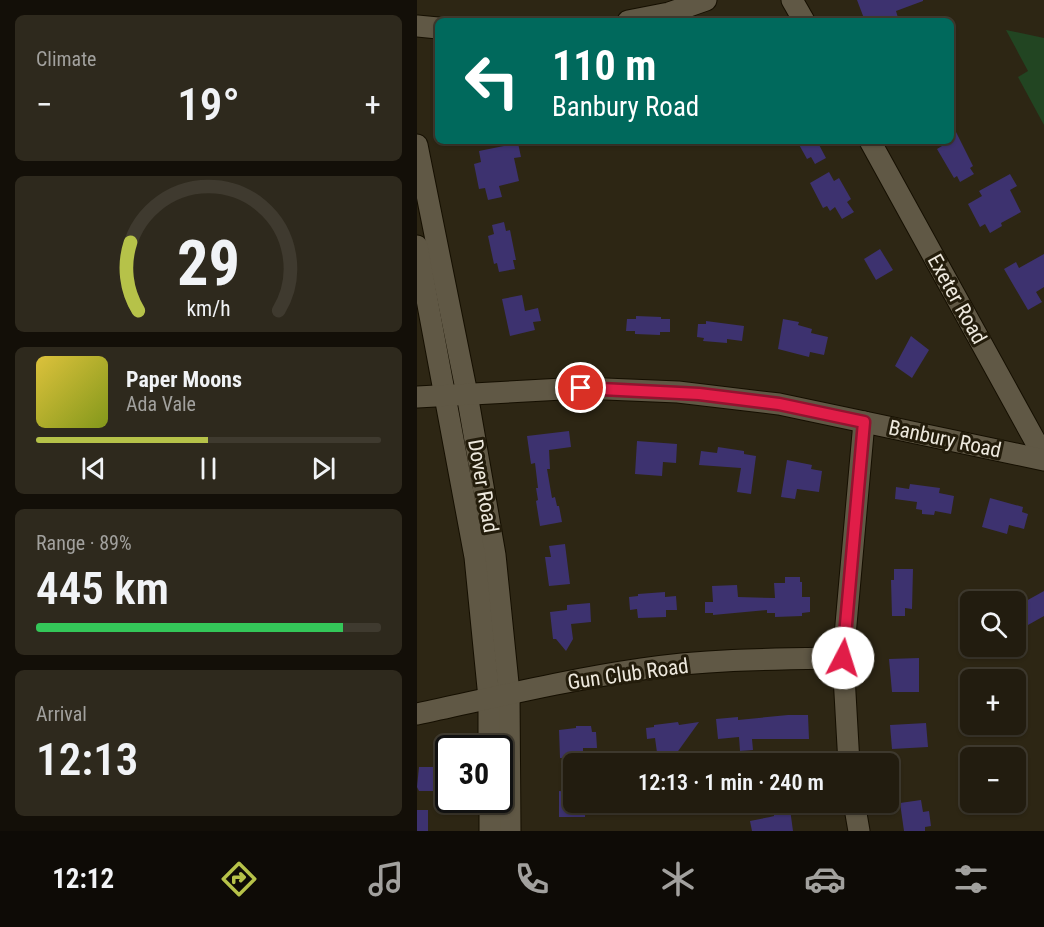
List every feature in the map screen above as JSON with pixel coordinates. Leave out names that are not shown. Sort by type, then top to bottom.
[{"type":"street","points":[[646,18],[669,14],[706,0]]},
{"type":"street","points":[[792,0],[802,18]]},
{"type":"street","points":[[417,26],[435,28]]},
{"type":"street","name":"Exeter Road","points":[[872,144],[1044,459]]},
{"type":"street","name":"Dover Road","points":[[417,145],[467,394],[495,555],[499,696],[510,831]]},
{"type":"street","name":"Dover Road","points":[[417,246],[499,696],[492,735]]},
{"type":"street","name":"Banbury Road","points":[[417,397],[581,388],[678,392],[779,404],[1044,459]]},
{"type":"street","points":[[848,753],[843,658],[864,422]]},
{"type":"street","name":"Gun Club Road","points":[[417,714],[643,669],[728,660],[843,658]]},
{"type":"street","points":[[490,813],[490,831]]},
{"type":"street","points":[[856,813],[859,831]]},
{"type":"green space","points":[[1006,30],[1044,38],[1044,125],[1018,77],[1028,71]]},
{"type":"building","points":[[857,0],[923,0],[896,11],[898,18],[864,18]]},
{"type":"building","points":[[954,128],[973,166],[970,168],[974,174],[960,182],[957,176],[954,178],[937,149],[942,146],[941,144],[954,144]]},
{"type":"building","points":[[518,144],[521,157],[514,158],[519,181],[499,186],[502,197],[488,200],[485,188],[479,189],[474,164],[481,162],[479,151]]},
{"type":"building","points":[[799,144],[819,144],[826,158],[815,164],[811,157],[807,159]]},
{"type":"building","points":[[829,172],[834,181],[839,178],[851,199],[847,202],[854,212],[842,219],[835,207],[830,211],[827,206],[823,208],[810,183]]},
{"type":"building","points":[[1010,174],[1017,186],[1010,190],[1021,212],[1001,223],[1002,226],[990,233],[985,224],[980,227],[968,204],[982,196],[979,191]]},
{"type":"building","points":[[504,222],[506,231],[510,230],[516,260],[513,260],[515,269],[499,272],[497,263],[494,264],[488,236],[494,234],[492,225]]},
{"type":"building","points":[[880,249],[893,270],[876,280],[864,259]]},
{"type":"building","points":[[1044,254],[1044,287],[1036,292],[1042,302],[1028,310],[1004,269],[1016,262],[1019,268]]},
{"type":"building","points":[[522,295],[525,311],[538,308],[541,321],[533,322],[535,330],[510,336],[502,299]]},
{"type":"building","points":[[636,316],[670,319],[670,332],[660,332],[660,335],[635,334],[635,331],[626,331],[627,319],[636,319]]},
{"type":"building","points":[[783,319],[799,322],[798,325],[812,329],[811,333],[828,337],[824,355],[810,352],[809,357],[778,349]]},
{"type":"building","points":[[706,321],[744,326],[742,341],[727,339],[727,343],[703,341],[704,338],[697,337],[698,324],[706,324]]},
{"type":"building","points":[[911,336],[929,350],[912,378],[895,366]]},
{"type":"building","points":[[569,431],[571,447],[549,450],[550,469],[547,469],[552,498],[555,497],[557,506],[559,506],[562,522],[540,526],[536,501],[538,500],[536,488],[538,488],[535,463],[531,464],[527,436]]},
{"type":"building","points":[[637,441],[677,444],[676,463],[663,462],[662,476],[635,474]]},
{"type":"building","points":[[718,447],[744,451],[744,454],[756,456],[751,494],[737,492],[741,468],[699,465],[701,451],[717,453]]},
{"type":"building","points":[[787,460],[812,465],[811,469],[822,471],[819,492],[797,489],[795,499],[781,497]]},
{"type":"building","points":[[910,484],[940,488],[939,493],[954,496],[951,514],[935,511],[934,515],[922,514],[922,510],[916,509],[917,502],[895,499],[896,487],[909,489]]},
{"type":"building","points":[[990,498],[1023,507],[1022,512],[1028,514],[1024,529],[1009,525],[1007,534],[982,527]]},
{"type":"building","points":[[565,544],[570,584],[549,586],[545,557],[551,557],[549,546]]},
{"type":"building","points":[[894,569],[913,569],[912,609],[905,608],[905,616],[892,616],[891,580],[894,580]]},
{"type":"building","points":[[785,577],[800,577],[802,597],[810,597],[810,612],[802,613],[802,616],[775,617],[775,613],[767,613],[767,610],[713,615],[713,613],[705,613],[705,602],[713,602],[712,586],[737,585],[738,597],[775,598],[774,583],[785,583]]},
{"type":"building","points":[[1044,591],[1044,616],[1028,625],[1026,622],[1026,601]]},
{"type":"building","points":[[665,592],[665,597],[676,596],[677,610],[666,610],[666,617],[638,618],[637,609],[630,610],[629,597]]},
{"type":"building","points":[[590,603],[591,622],[571,624],[573,639],[566,651],[556,639],[553,639],[550,612],[567,610],[567,605]]},
{"type":"building","points":[[919,658],[919,692],[892,692],[889,659]]},
{"type":"building","points":[[808,715],[809,739],[752,739],[753,750],[740,751],[739,737],[718,739],[716,719],[738,717],[738,720]]},
{"type":"building","points":[[699,722],[677,753],[657,753],[655,738],[647,739],[646,728],[654,727],[654,725]]},
{"type":"building","points":[[926,723],[928,747],[892,749],[890,725]]},
{"type":"building","points":[[576,726],[591,726],[592,732],[596,732],[597,748],[583,748],[583,753],[563,753],[563,758],[560,758],[559,730],[576,728]]},
{"type":"building","points":[[419,767],[434,767],[434,791],[419,791],[417,787]]},
{"type":"building","points":[[559,791],[563,791],[563,813],[585,813],[585,817],[559,817]]},
{"type":"building","points":[[921,800],[923,812],[929,811],[931,826],[925,827],[925,831],[904,831],[900,803]]},
{"type":"building","points":[[417,810],[428,810],[428,831],[417,831]]},
{"type":"building","points":[[774,813],[791,813],[793,831],[752,831],[750,821],[774,816]]},
{"type":"route","points":[[581,388],[699,394],[779,404],[864,422],[843,658]]}]
